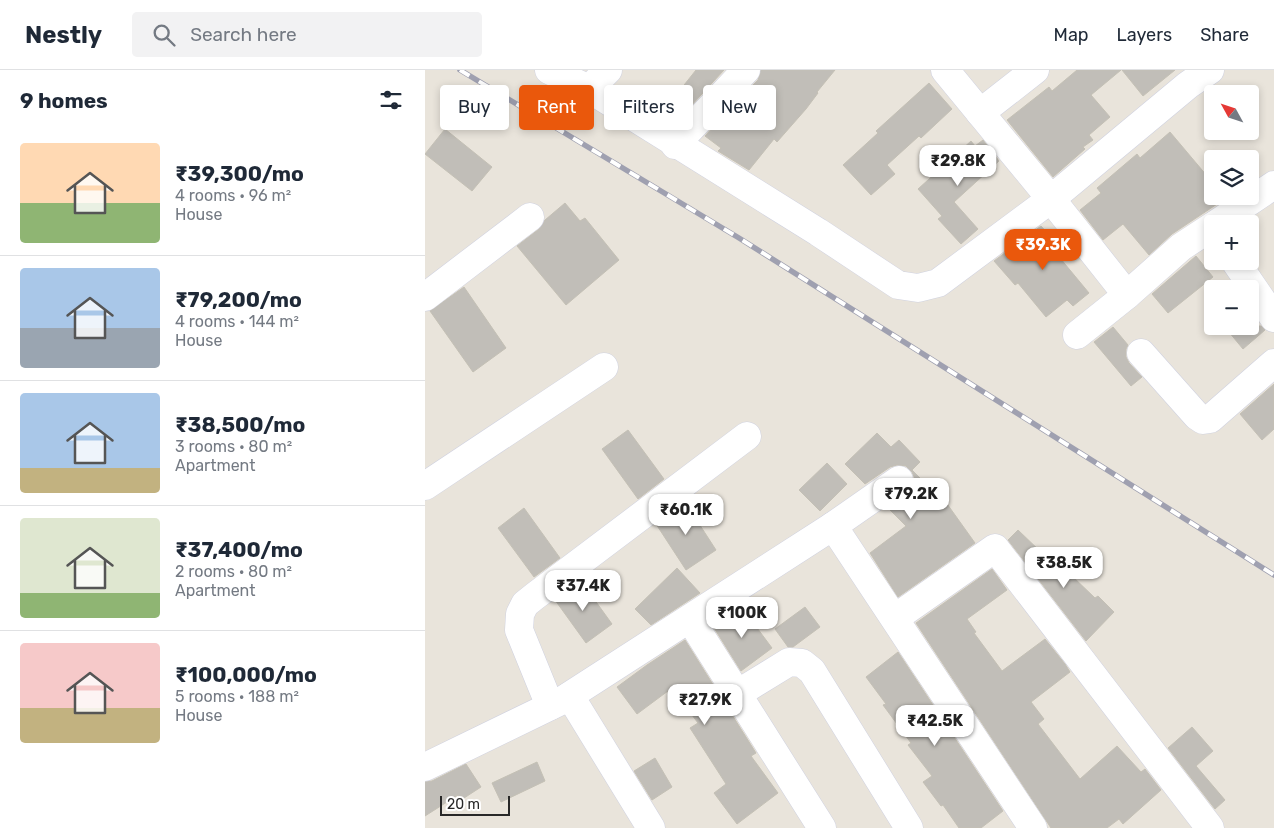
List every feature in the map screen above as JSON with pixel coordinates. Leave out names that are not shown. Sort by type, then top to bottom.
[{"type":"street","points":[[549,70],[581,85]]},
{"type":"street","points":[[593,85],[608,70]]},
{"type":"street","points":[[675,145],[746,70]]},
{"type":"street","points":[[945,70],[1127,295]]},
{"type":"street","points":[[980,113],[1035,70]]},
{"type":"street","points":[[594,92],[898,284],[918,288],[938,283],[1051,199],[1188,85],[1210,70]]},
{"type":"street","points":[[1230,215],[1274,185]]},
{"type":"street","points":[[425,297],[530,217]]},
{"type":"street","points":[[1077,335],[1127,295],[1181,247],[1204,233]]},
{"type":"street","points":[[1241,270],[1274,318]]},
{"type":"street","points":[[1141,353],[1197,416],[1203,420],[1209,418],[1274,363]]},
{"type":"street","points":[[425,486],[604,367]]},
{"type":"street","points":[[651,828],[560,701],[519,630],[520,614],[525,604],[535,596],[747,436]]},
{"type":"street","points":[[425,767],[560,701],[833,526],[899,480]]},
{"type":"street","points":[[833,526],[1033,828]]},
{"type":"street","points":[[895,618],[995,548],[1211,828]]},
{"type":"street","points":[[690,618],[822,828]]},
{"type":"street","points":[[737,694],[789,662],[802,663],[812,671],[909,828]]},
{"type":"building","points":[[696,70],[724,70],[710,85],[703,85],[703,93],[693,104],[693,85],[684,85]]},
{"type":"building","points":[[761,70],[835,70],[806,109],[777,142],[774,139],[749,170],[718,151],[721,148],[705,136],[710,130],[776,130],[776,85],[753,85],[758,80]]},
{"type":"building","points":[[1077,70],[1121,70],[1091,95],[1110,117],[1089,135],[1093,140],[1083,147],[1085,149],[1053,177],[1007,120],[1049,87],[1052,91]]},
{"type":"building","points":[[1122,70],[1175,70],[1143,96]]},
{"type":"building","points":[[929,83],[952,109],[921,138],[919,136],[887,165],[895,174],[871,195],[843,165],[878,133],[876,131]]},
{"type":"building","points":[[444,130],[446,130],[492,167],[472,191],[425,154]]},
{"type":"building","points":[[1170,132],[1204,172],[1204,205],[1216,205],[1172,234],[1149,255],[1123,224],[1103,240],[1080,210],[1101,193],[1097,188],[1137,154],[1140,158]]},
{"type":"building","points":[[983,140],[999,161],[954,202],[978,229],[961,244],[938,219],[942,216],[918,189],[971,141],[975,146]]},
{"type":"building","points":[[565,203],[580,221],[585,218],[619,260],[566,305],[517,246],[539,229],[545,220]]},
{"type":"building","points":[[1041,226],[1050,236],[1056,231],[1071,249],[1060,258],[1089,293],[1073,306],[1067,300],[1046,317],[1018,283],[1015,285],[994,261]]},
{"type":"building","points":[[1196,256],[1204,266],[1204,270],[1207,270],[1213,277],[1209,280],[1204,280],[1204,284],[1168,313],[1152,294]]},
{"type":"building","points":[[464,287],[506,348],[473,372],[430,311]]},
{"type":"building","points":[[1259,326],[1261,326],[1265,330],[1243,349],[1231,335],[1259,335]]},
{"type":"building","points":[[1113,327],[1128,345],[1126,357],[1129,363],[1142,377],[1131,386],[1094,342]]},
{"type":"building","points":[[1274,384],[1274,429],[1262,440],[1240,414]]},
{"type":"building","points":[[628,430],[664,479],[638,499],[602,449]]},
{"type":"building","points":[[877,433],[891,447],[899,440],[920,462],[912,470],[938,496],[940,494],[975,543],[898,597],[870,553],[906,526],[887,507],[908,493],[913,487],[915,479],[912,472],[906,466],[897,465],[890,467],[865,484],[845,464]]},
{"type":"building","points":[[827,463],[847,484],[820,511],[799,490]]},
{"type":"building","points":[[685,502],[716,550],[686,570],[656,524]]},
{"type":"building","points":[[524,508],[560,558],[534,577],[498,528]]},
{"type":"building","points":[[1018,530],[1068,578],[1071,575],[1095,598],[1098,596],[1114,612],[1086,641],[1008,540]]},
{"type":"building","points":[[677,568],[700,593],[651,625],[635,609]]},
{"type":"building","points":[[992,569],[1007,590],[967,619],[976,632],[974,633],[1002,671],[1045,639],[1065,664],[1070,672],[1031,702],[1044,719],[1038,724],[1080,779],[1117,746],[1141,772],[1145,769],[1161,790],[1123,824],[1119,819],[1107,828],[1051,828],[916,623]]},
{"type":"building","points":[[581,581],[612,624],[586,643],[555,600]]},
{"type":"building","points":[[805,607],[820,627],[793,647],[788,647],[775,629]]},
{"type":"building","points":[[743,609],[772,648],[741,671],[711,623],[723,616],[727,621]]},
{"type":"building","points":[[685,640],[756,753],[751,756],[778,793],[737,824],[714,793],[726,784],[690,728],[698,723],[672,688],[637,714],[617,687]]},
{"type":"building","points":[[898,652],[1003,811],[981,828],[959,828],[943,805],[941,806],[923,782],[932,776],[908,745],[911,743],[883,705],[886,704],[866,677]]},
{"type":"building","points":[[1192,727],[1213,751],[1196,766],[1225,800],[1215,809],[1168,748]]},
{"type":"building","points":[[655,758],[672,787],[652,800],[634,771]]},
{"type":"building","points":[[537,762],[545,781],[501,802],[492,783]]},
{"type":"building","points":[[466,764],[481,787],[461,800],[458,795],[425,816],[425,782],[432,781]]},
{"type":"railway","points":[[460,70],[739,238],[1274,575]]}]
